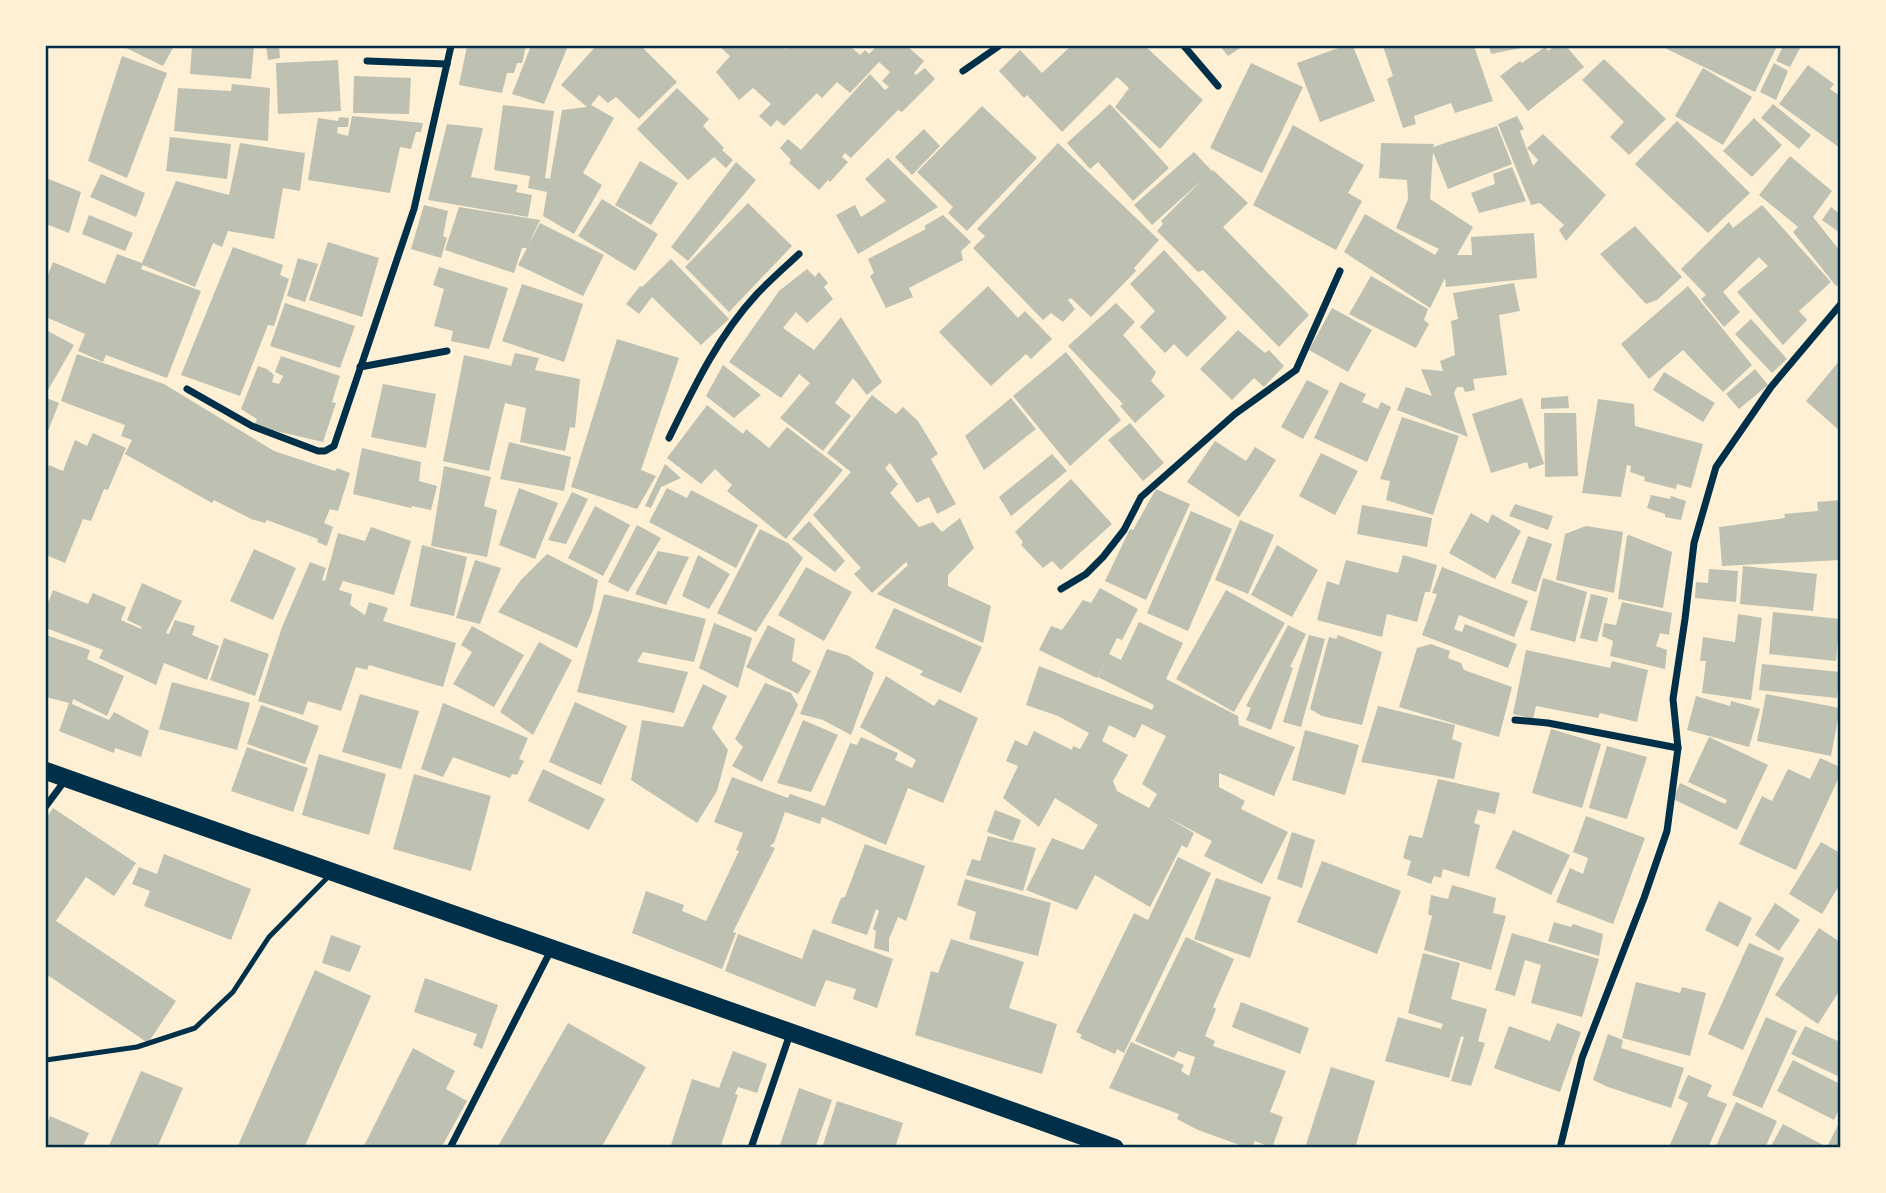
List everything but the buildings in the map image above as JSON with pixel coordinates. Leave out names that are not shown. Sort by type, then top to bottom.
[{"type":"main road","points":[[46,771],[1115,1147]]},
{"type":"street","points":[[187,389],[252,426],[318,451],[325,451],[337,441],[414,209],[451,46]]},
{"type":"street","points":[[962,71],[999,46]]},
{"type":"street","points":[[1184,46],[1218,86]]},
{"type":"street","points":[[367,61],[447,64]]},
{"type":"street","points":[[669,438],[724,335],[755,296],[799,254]]},
{"type":"street","points":[[1061,589],[1086,574],[1103,557],[1124,530],[1141,497],[1235,414],[1296,370],[1340,271]]},
{"type":"street","points":[[1560,1147],[1582,1058],[1667,831],[1678,748],[1673,699],[1694,543],[1716,467],[1770,387],[1840,305]]},
{"type":"street","points":[[360,367],[447,351]]},
{"type":"street","points":[[1515,720],[1548,723],[1678,748]]},
{"type":"street","points":[[46,806],[66,779]]},
{"type":"street","points":[[450,1147],[551,949]]},
{"type":"street","points":[[751,1147],[791,1031]]},
{"type":"lane","points":[[46,1060],[137,1047],[195,1028],[233,992],[269,937],[333,872]]}]
